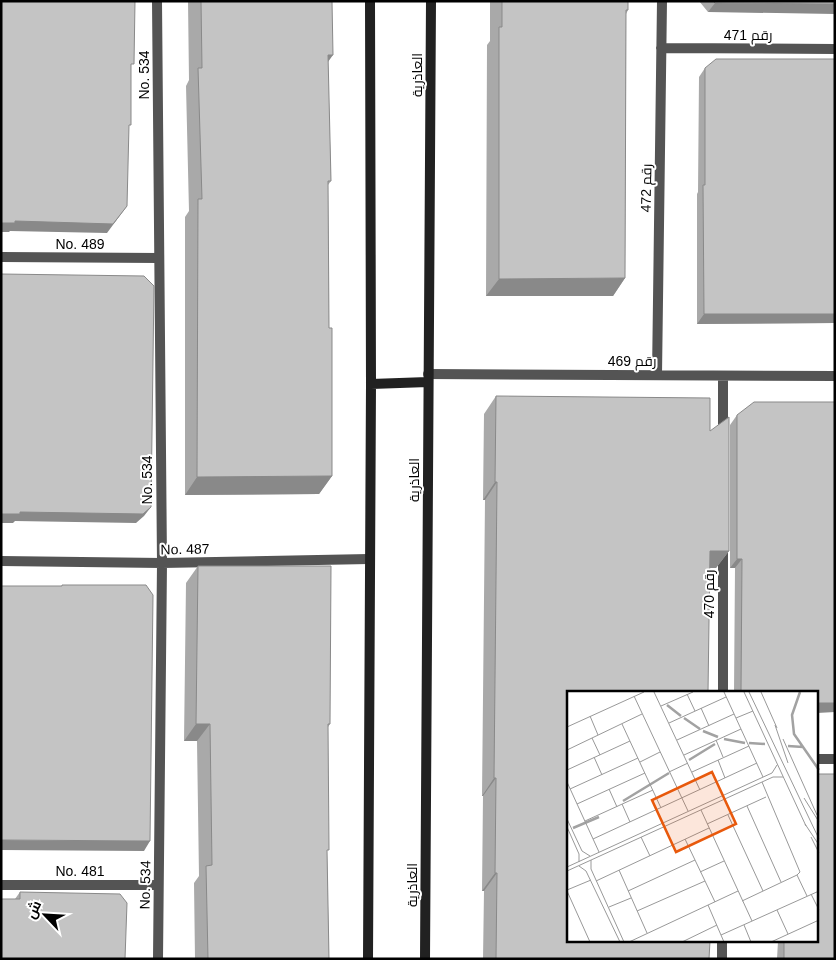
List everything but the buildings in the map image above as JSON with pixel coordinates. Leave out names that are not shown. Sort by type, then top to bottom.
[{"type":"street","name":"No. 534","points":[[157,1],[162,563],[158,959]]},
{"type":"street","points":[[368,959],[371,384],[370,1]]},
{"type":"street","name":"العاذرية","points":[[425,959],[431,1]]},
{"type":"street","name":"رقم 472","points":[[657,375],[662,1]]},
{"type":"street","name":"رقم 471","points":[[661,48],[835,49]]},
{"type":"street","name":"No. 489","points":[[1,257],[159,258]]},
{"type":"street","name":"رقم 469","points":[[428,378],[657,375],[835,376]]},
{"type":"street","points":[[723,445],[724,376]]},
{"type":"street","points":[[371,384],[428,378]]},
{"type":"street","name":"رقم 470","points":[[723,534],[723,691]]},
{"type":"street","name":"No. 487","points":[[1,561],[162,563],[369,559]]},
{"type":"street","points":[[818,759],[835,759]]},
{"type":"street","name":"No. 481","points":[[1,884],[158,885]]},
{"type":"street","points":[[722,942],[722,959]]}]
